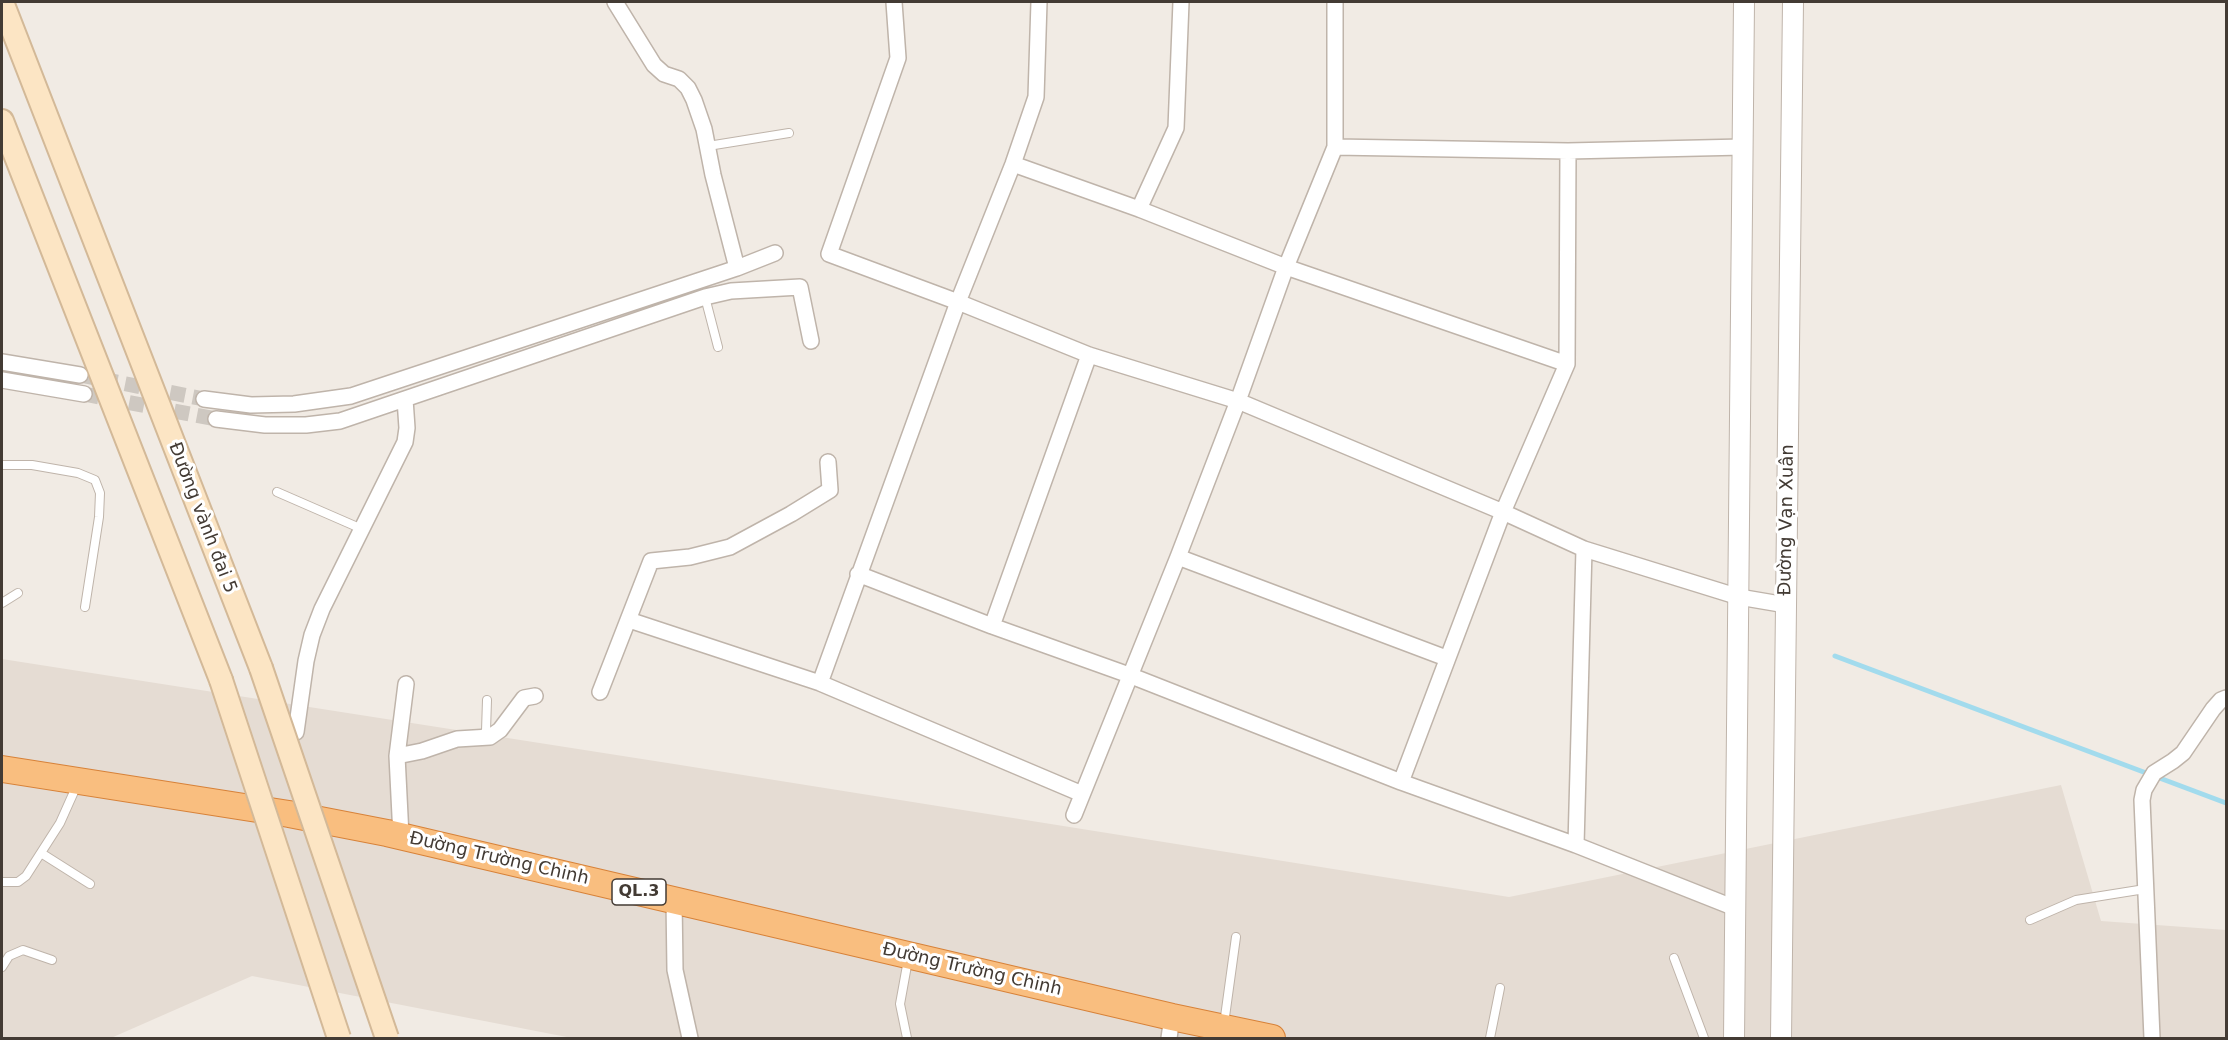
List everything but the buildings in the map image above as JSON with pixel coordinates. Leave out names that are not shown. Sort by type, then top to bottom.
[{"type":"highway","name":"Đường Trường Chinh","points":[[2,769],[289,814],[401,836],[909,955],[1171,1028],[1223,1028],[1272,1038]]},
{"type":"main road","name":"Đường vành đai 5","points":[[2,2],[261,668],[387,1038]]},
{"type":"main road","points":[[2,121],[221,680],[339,1038]]},
{"type":"street","points":[[615,2],[654,65],[664,74],[679,79],[688,88],[704,129],[713,176],[737,268]]},
{"type":"street","points":[[894,2],[897,58],[829,254],[958,302],[1089,355],[1238,401],[1503,512],[1584,549],[1739,597],[1786,605]]},
{"type":"street","points":[[820,683],[958,302],[1013,164],[1036,97],[1039,2]]},
{"type":"street","points":[[1139,210],[1176,128],[1181,2]]},
{"type":"street","points":[[1074,815],[1178,557],[1286,267],[1335,147],[1335,2]]},
{"type":"street","points":[[1734,1038],[1744,2]]},
{"type":"street","name":"Đường Vạn Xuân","points":[[1781,1038],[1793,2]]},
{"type":"street","points":[[1335,147],[1568,151],[1743,147]]},
{"type":"street","points":[[1401,782],[1503,512],[1567,364],[1568,151]]},
{"type":"street","points":[[1013,164],[1286,267],[1567,364]]},
{"type":"street","points":[[204,399],[251,405],[294,404],[351,396],[737,268],[775,253]]},
{"type":"street","points":[[216,419],[265,425],[306,425],[340,421],[705,297],[731,291],[800,288],[812,341]]},
{"type":"street","points":[[992,626],[1089,355]]},
{"type":"street","points":[[2,362],[80,375]]},
{"type":"street","points":[[2,380],[84,394]]},
{"type":"street","points":[[296,732],[306,660],[312,635],[322,609],[405,442],[407,428],[405,399]]},
{"type":"street","points":[[600,692],[651,561],[690,556],[730,547],[791,514],[830,490],[828,462]]},
{"type":"street","points":[[1576,844],[1584,549]]},
{"type":"street","points":[[1178,557],[1446,658]]},
{"type":"street","points":[[858,574],[992,626],[1129,675],[1401,782],[1576,844],[1735,909]]},
{"type":"street","points":[[629,620],[820,683],[1082,794]]},
{"type":"street","points":[[401,836],[397,756],[406,684]]},
{"type":"street","points":[[397,756],[422,751],[457,739],[490,737],[500,730],[524,698],[535,696]]},
{"type":"street","points":[[2152,1038],[2142,800],[2144,790],[2152,777],[2183,753],[2213,709],[2221,699],[2226,698]]},
{"type":"street","points":[[674,900],[675,969],[690,1038]]},
{"type":"lane","points":[[708,146],[789,133]]},
{"type":"lane","points":[[705,297],[718,348]]},
{"type":"lane","points":[[2,465],[32,465],[78,473],[94,480],[100,493],[99,517],[85,607]]},
{"type":"lane","points":[[278,492],[362,529]]},
{"type":"lane","points":[[2,603],[18,593]]},
{"type":"lane","points":[[478,739],[486,731],[487,700]]},
{"type":"lane","points":[[2,882],[18,882],[26,876],[60,823],[79,781]]},
{"type":"lane","points":[[41,853],[90,884]]},
{"type":"lane","points":[[2030,920],[2076,900],[2145,889]]},
{"type":"lane","points":[[1223,1028],[1236,937]]},
{"type":"lane","points":[[2,967],[9,956],[23,950],[52,960]]},
{"type":"lane","points":[[907,1038],[900,1004],[909,955]]},
{"type":"lane","points":[[1674,958],[1704,1038]]},
{"type":"lane","points":[[1491,1038],[1500,988]]},
{"type":"shaded area","points":[[2,659],[1509,897],[2061,785],[2101,921],[2226,930],[2226,1038],[572,1038],[252,976],[111,1038],[2,1038]]},
{"type":"waterway","points":[[1835,656],[2226,803]]},
{"type":"tunnel","points":[[80,375],[204,399]]},
{"type":"tunnel","points":[[84,394],[216,419]]}]
